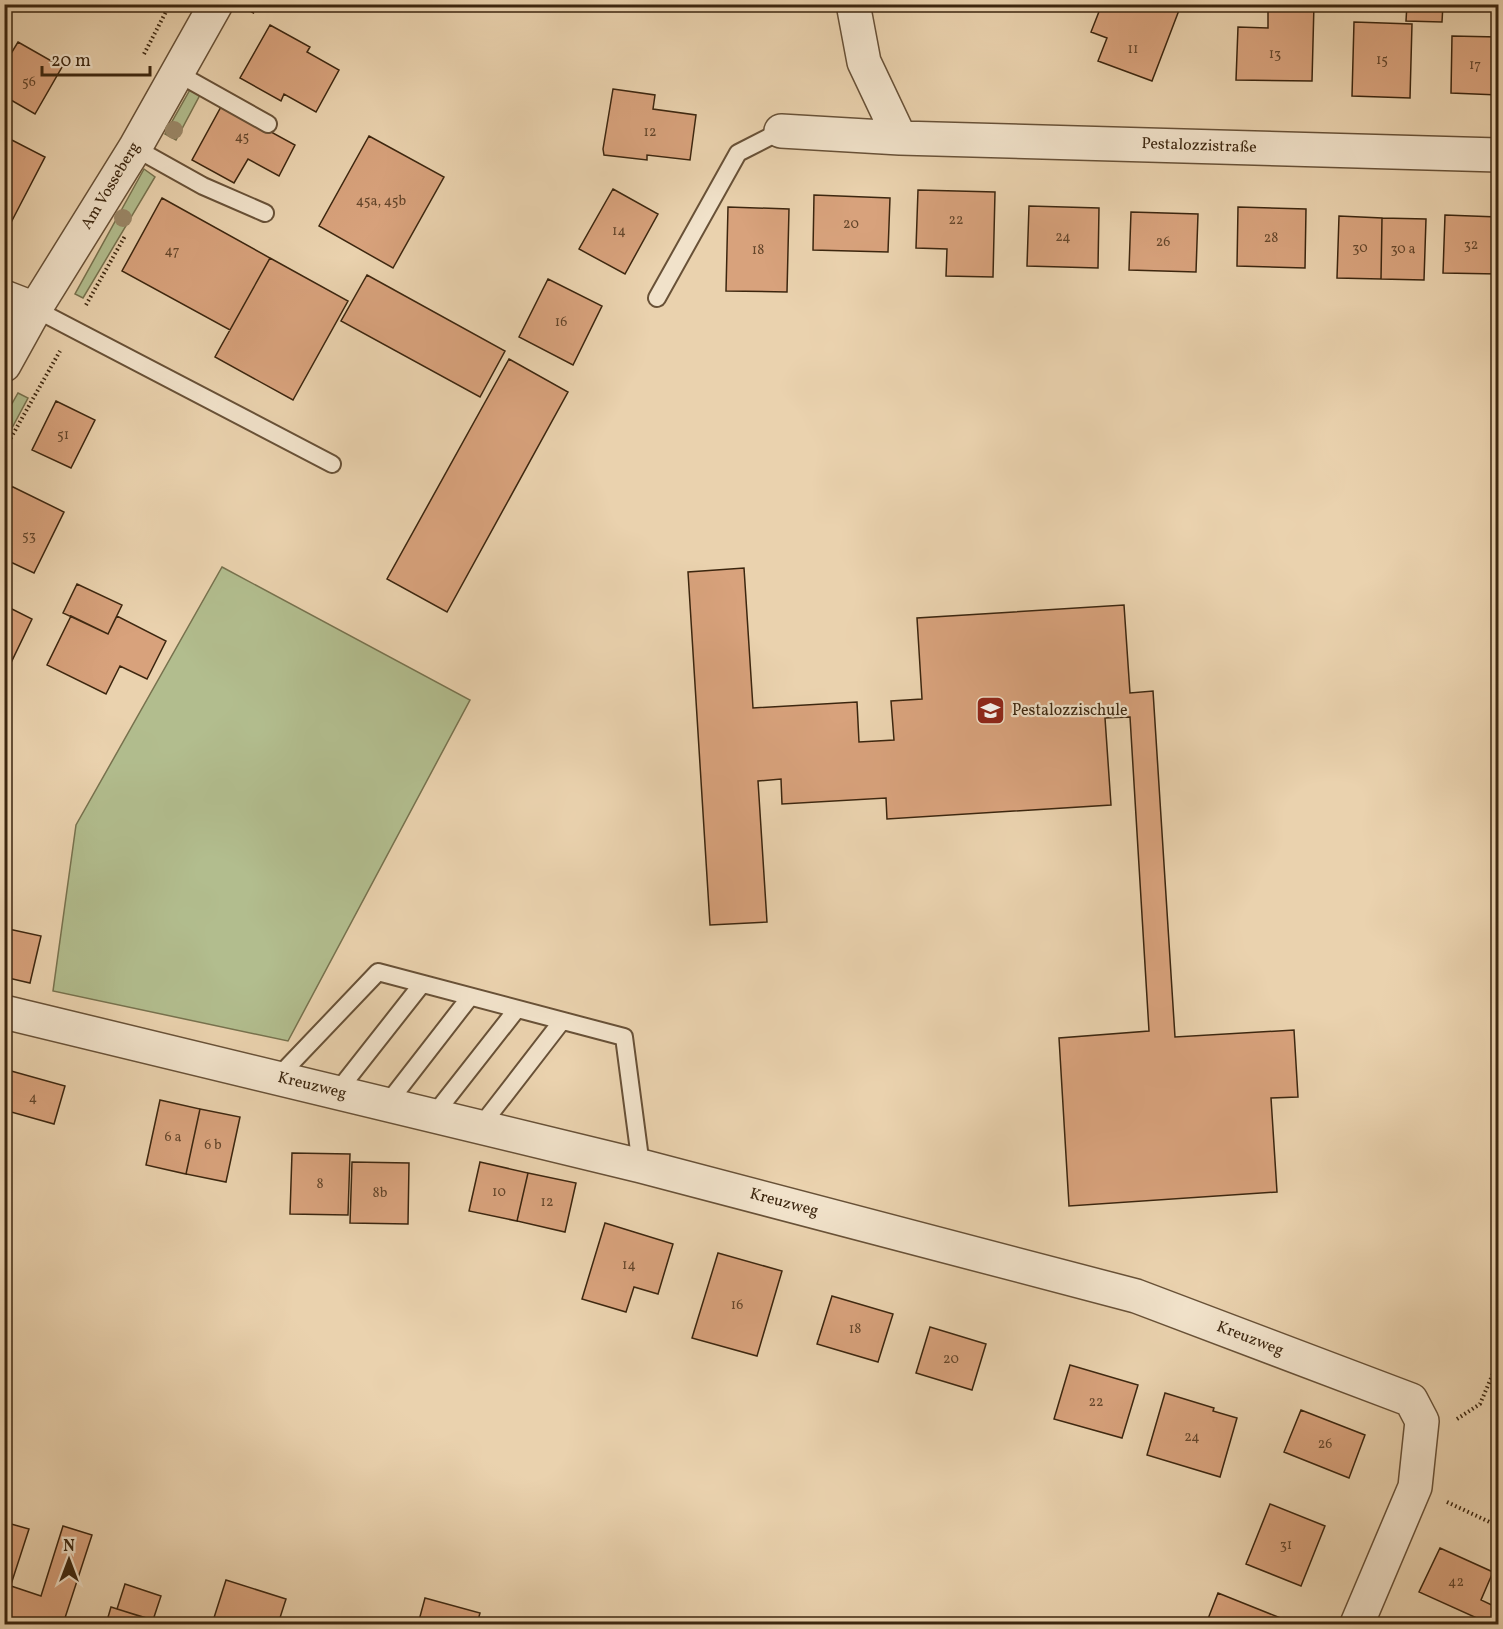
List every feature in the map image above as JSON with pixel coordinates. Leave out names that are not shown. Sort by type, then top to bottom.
[{"type":"street","name":"Am Vosseberg","points":[[4,365],[35,309],[135,148],[216,4]]},
{"type":"street","points":[[855,4],[864,62],[900,138]]},
{"type":"street","name":"Pestalozzistraße","points":[[781,131],[900,138],[1498,155]]},
{"type":"street","points":[[4,297],[35,309]]},
{"type":"street","name":"Kreuzweg","points":[[4,1012],[641,1166],[1136,1296],[1411,1400],[1422,1421],[1415,1487],[1358,1624]]},
{"type":"lane","points":[[177,73],[268,124]]},
{"type":"lane","points":[[657,298],[738,153],[781,131]]},
{"type":"lane","points":[[135,148],[203,186],[265,213]]},
{"type":"lane","points":[[35,309],[332,464]]},
{"type":"lane","points":[[278,1078],[378,972],[624,1037],[641,1166]]},
{"type":"lane","points":[[337,1092],[422,984]]},
{"type":"lane","points":[[387,1104],[470,997]]},
{"type":"lane","points":[[432,1116],[517,1009]]},
{"type":"lane","points":[[480,1127],[562,1021]]},
{"type":"path","points":[[1419,1445],[1480,1404],[1498,1362]]},
{"type":"path","points":[[1415,1487],[1498,1526]]},
{"type":"green space","points":[[191,88],[201,93],[176,140],[165,134]]},
{"type":"green space","points":[[144,169],[155,177],[83,298],[75,294]]},
{"type":"green space","points":[[18,393],[28,398],[5,441],[5,416]]},
{"type":"green space","points":[[222,567],[470,700],[288,1041],[53,991],[76,825]]},
{"type":"building","points":[[1102,4],[1181,5],[1152,81],[1098,61],[1107,38],[1091,32]]},
{"type":"building","points":[[1268,4],[1314,4],[1312,81],[1236,80],[1238,27],[1268,28]]},
{"type":"building","points":[[1407,4],[1443,4],[1442,22],[1406,21]]},
{"type":"building","points":[[1354,22],[1412,24],[1410,98],[1352,96]]},
{"type":"building","points":[[270,25],[310,47],[307,52],[339,70],[316,112],[284,94],[281,101],[240,78]]},
{"type":"building","points":[[1452,36],[1498,37],[1498,95],[1451,93]]},
{"type":"building","points":[[18,42],[62,67],[35,114],[4,96],[4,65]]},
{"type":"building","points":[[613,89],[655,95],[653,109],[696,115],[690,160],[647,155],[647,160],[604,155],[603,149]]},
{"type":"building","points":[[222,105],[295,145],[279,176],[248,159],[234,183],[192,160]]},
{"type":"building","points":[[4,136],[45,157],[4,236]]},
{"type":"building","points":[[369,136],[444,177],[393,268],[319,226]]},
{"type":"building","points":[[613,189],[658,214],[625,274],[579,249]]},
{"type":"building","points":[[918,190],[995,192],[993,277],[946,276],[947,249],[916,248]]},
{"type":"building","points":[[814,195],[890,198],[888,252],[813,250]]},
{"type":"building","points":[[162,198],[270,258],[230,330],[122,271]]},
{"type":"building","points":[[1029,206],[1099,208],[1098,268],[1027,266]]},
{"type":"building","points":[[728,207],[789,209],[787,292],[726,291]]},
{"type":"building","points":[[1238,207],[1306,209],[1305,268],[1237,266]]},
{"type":"building","points":[[1131,212],[1198,214],[1196,272],[1129,270]]},
{"type":"building","points":[[1445,215],[1498,217],[1498,274],[1443,273]]},
{"type":"building","points":[[1339,216],[1382,218],[1381,279],[1337,278]]},
{"type":"building","points":[[1382,218],[1426,219],[1424,280],[1381,279]]},
{"type":"building","points":[[270,258],[348,301],[293,400],[215,357]]},
{"type":"building","points":[[367,275],[505,351],[480,397],[341,321]]},
{"type":"building","points":[[548,279],[602,306],[573,365],[519,337]]},
{"type":"building","points":[[509,359],[568,392],[447,612],[387,579]]},
{"type":"building","points":[[56,401],[95,420],[71,468],[32,450]]},
{"type":"building","points":[[11,486],[64,512],[34,573],[4,559],[4,498]]},
{"type":"building","points":[[744,568],[753,708],[857,702],[859,742],[894,740],[891,701],[922,699],[917,618],[1124,605],[1130,693],[1153,691],[1175,1037],[1294,1030],[1298,1097],[1271,1098],[1277,1192],[1069,1206],[1059,1038],[1149,1031],[1130,717],[1105,718],[1111,805],[887,819],[886,798],[782,804],[781,779],[758,781],[767,922],[710,925],[688,572]]},
{"type":"building","points":[[77,584],[122,605],[108,634],[63,613]]},
{"type":"building","points":[[4,605],[32,619],[7,671],[4,670]]},
{"type":"building","points":[[71,616],[108,634],[117,616],[166,641],[147,679],[120,666],[106,694],[47,665]]},
{"type":"building","points":[[4,928],[41,936],[30,983],[4,977]]},
{"type":"building","points":[[4,1069],[65,1086],[54,1124],[4,1110]]},
{"type":"building","points":[[160,1100],[200,1109],[186,1174],[146,1165]]},
{"type":"building","points":[[200,1109],[240,1117],[226,1182],[186,1174]]},
{"type":"building","points":[[292,1153],[350,1154],[348,1215],[290,1214]]},
{"type":"building","points":[[352,1162],[409,1163],[408,1224],[350,1223]]},
{"type":"building","points":[[480,1162],[528,1173],[517,1221],[469,1211]]},
{"type":"building","points":[[528,1173],[576,1183],[565,1232],[517,1221]]},
{"type":"building","points":[[605,1223],[673,1244],[658,1294],[634,1287],[626,1312],[582,1299]]},
{"type":"building","points":[[718,1253],[782,1271],[757,1356],[692,1338]]},
{"type":"building","points":[[832,1296],[893,1314],[878,1362],[817,1344]]},
{"type":"building","points":[[930,1327],[986,1344],[972,1390],[916,1373]]},
{"type":"building","points":[[1070,1365],[1138,1385],[1122,1438],[1054,1419]]},
{"type":"building","points":[[1165,1393],[1214,1408],[1213,1411],[1237,1418],[1220,1477],[1147,1455]]},
{"type":"building","points":[[1301,1410],[1365,1435],[1349,1478],[1284,1452]]},
{"type":"building","points":[[1270,1504],[1325,1526],[1301,1586],[1246,1564]]},
{"type":"building","points":[[4,1522],[29,1529],[4,1606]]},
{"type":"building","points":[[63,1526],[92,1535],[63,1624],[33,1624],[4,1615],[4,1606],[11,1586],[41,1596]]},
{"type":"building","points":[[1440,1548],[1493,1572],[1481,1600],[1498,1608],[1498,1624],[1490,1624],[1419,1592]]},
{"type":"building","points":[[226,1580],[286,1599],[278,1624],[212,1624]]},
{"type":"building","points":[[125,1584],[161,1596],[153,1620],[117,1609]]},
{"type":"building","points":[[1218,1593],[1283,1619],[1281,1624],[1206,1624]]},
{"type":"building","points":[[425,1598],[480,1613],[477,1624],[418,1624]]},
{"type":"building","points":[[111,1607],[158,1622],[157,1624],[106,1624]]},
{"type":"place","name":"Pestalozzischule","points":[[991,711]]}]
